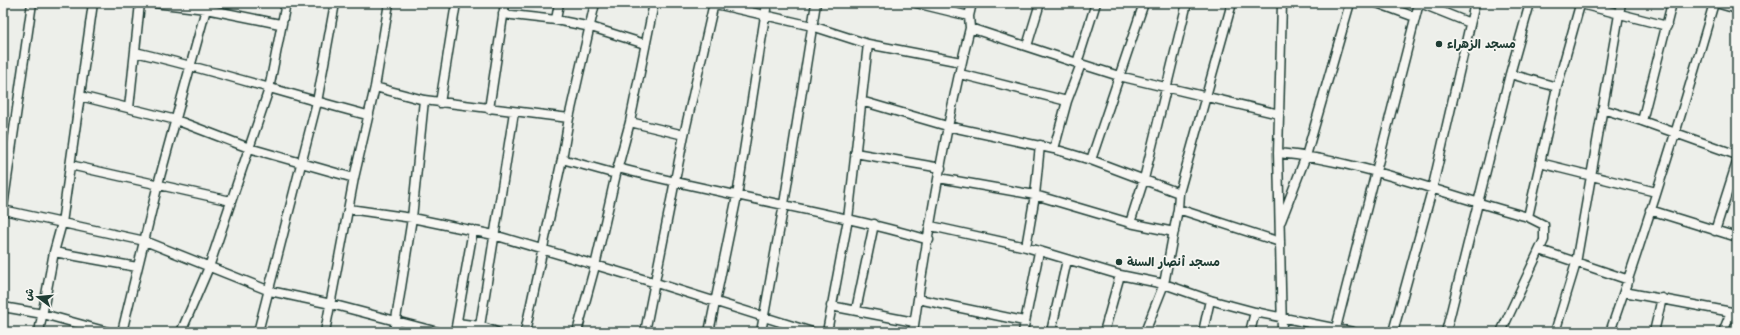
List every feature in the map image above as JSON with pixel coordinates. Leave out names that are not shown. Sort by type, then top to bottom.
[{"type":"street","points":[[32,3],[3,209],[145,241],[270,291],[331,304],[438,332]]},
{"type":"street","points":[[39,332],[54,252],[62,223],[93,3]]},
{"type":"street","points":[[129,108],[140,3]]},
{"type":"street","points":[[154,3],[206,9],[280,24]]},
{"type":"street","points":[[181,332],[209,267],[250,148],[268,89],[280,24],[286,3]]},
{"type":"street","points":[[258,332],[270,291],[317,102],[336,3]]},
{"type":"street","points":[[325,332],[354,178],[367,115],[375,87],[389,3]]},
{"type":"street","points":[[440,103],[456,3]]},
{"type":"street","points":[[489,109],[505,3]]},
{"type":"street","points":[[556,20],[559,3]]},
{"type":"street","points":[[525,332],[562,159],[569,118],[595,3]]},
{"type":"street","points":[[577,332],[595,266],[630,122],[654,3]]},
{"type":"street","points":[[645,332],[656,283],[684,135],[713,3],[812,26],[868,44],[961,62]]},
{"type":"street","points":[[710,332],[737,196],[767,3]]},
{"type":"street","points":[[761,332],[784,204],[816,3]]},
{"type":"street","points":[[916,3],[969,16]]},
{"type":"street","points":[[913,332],[947,126],[970,28],[969,16],[972,3]]},
{"type":"street","points":[[1026,46],[1040,3]]},
{"type":"street","points":[[1054,149],[1096,3]]},
{"type":"street","points":[[1091,160],[1144,3]]},
{"type":"street","points":[[1130,223],[1144,179],[1187,3]]},
{"type":"street","points":[[1145,332],[1164,284],[1178,209],[1179,193],[1232,3]]},
{"type":"street","points":[[1282,3],[1278,153],[1282,332]]},
{"type":"street","points":[[1279,225],[1306,156],[1350,3]]},
{"type":"street","points":[[1377,3],[1415,17]]},
{"type":"street","points":[[1335,330],[1419,3],[1470,23]]},
{"type":"street","points":[[1393,332],[1432,190],[1475,3]]},
{"type":"street","points":[[1446,332],[1510,74],[1530,3]]},
{"type":"street","points":[[1555,332],[1576,263],[1590,175],[1621,3]]},
{"type":"street","points":[[1642,121],[1672,3]]},
{"type":"street","points":[[1610,332],[1629,280],[1650,210],[1676,133],[1715,3],[1737,9]]},
{"type":"street","points":[[1528,217],[1557,87],[1579,4],[1620,13],[1667,26]]},
{"type":"street","points":[[122,332],[158,184],[192,65],[206,9]]},
{"type":"street","points":[[503,14],[556,20],[590,27],[645,44]]},
{"type":"street","points":[[970,28],[1119,76],[1279,114]]},
{"type":"street","points":[[827,332],[848,219],[868,44]]},
{"type":"street","points":[[135,52],[192,65],[268,89],[367,115]]},
{"type":"street","points":[[960,74],[1067,101]]},
{"type":"street","points":[[1510,74],[1557,87]]},
{"type":"street","points":[[375,87],[440,103],[569,118]]},
{"type":"street","points":[[80,96],[176,120],[250,148],[354,178]]},
{"type":"street","points":[[394,332],[412,218],[424,100]]},
{"type":"street","points":[[861,101],[947,126],[1054,149],[1091,160],[1179,193]]},
{"type":"street","points":[[1602,109],[1642,121],[1737,155]]},
{"type":"street","points":[[480,326],[514,112]]},
{"type":"street","points":[[630,122],[684,135]]},
{"type":"street","points":[[1026,247],[1035,195],[1040,145]]},
{"type":"street","points":[[855,153],[941,168]]},
{"type":"street","points":[[1278,153],[1306,156],[1376,173],[1478,204],[1528,217],[1544,225],[1544,240],[1502,332]]},
{"type":"street","points":[[562,159],[737,196],[784,204],[874,224],[929,240]]},
{"type":"street","points":[[1715,231],[1734,185],[1737,162]]},
{"type":"street","points":[[1540,163],[1656,192]]},
{"type":"street","points":[[70,165],[231,201]]},
{"type":"street","points":[[939,178],[1035,195],[1130,223],[1174,232]]},
{"type":"street","points":[[349,209],[412,218],[494,235],[716,301],[763,318],[812,332]]},
{"type":"street","points":[[1178,209],[1280,242]]},
{"type":"street","points":[[1650,210],[1737,237]]},
{"type":"street","points":[[856,310],[874,224]]},
{"type":"street","points":[[931,226],[1026,247],[1120,275],[1164,284],[1210,300],[1255,312],[1335,330],[1354,332]]},
{"type":"street","points":[[455,332],[473,230]]},
{"type":"street","points":[[1540,250],[1629,280]]},
{"type":"street","points":[[54,252],[137,267]]},
{"type":"street","points":[[1023,332],[1039,252]]},
{"type":"street","points":[[1051,332],[1067,260]]},
{"type":"street","points":[[1104,332],[1120,275]]},
{"type":"street","points":[[1624,292],[1734,312],[1723,332]]},
{"type":"street","points":[[1654,332],[1662,298]]},
{"type":"street","points":[[918,299],[1024,321]]},
{"type":"street","points":[[1203,332],[1210,300]]},
{"type":"street","points":[[831,306],[914,322]]},
{"type":"street","points":[[3,307],[43,314],[85,329],[108,332]]},
{"type":"street","points":[[1250,332],[1255,312]]},
{"type":"street","points":[[456,323],[480,326],[496,332]]},
{"type":"place","name":"مسجد الزهراء","points":[[1439,44]]},
{"type":"place","name":"مسجد أنصار السنة","points":[[1119,262]]}]
